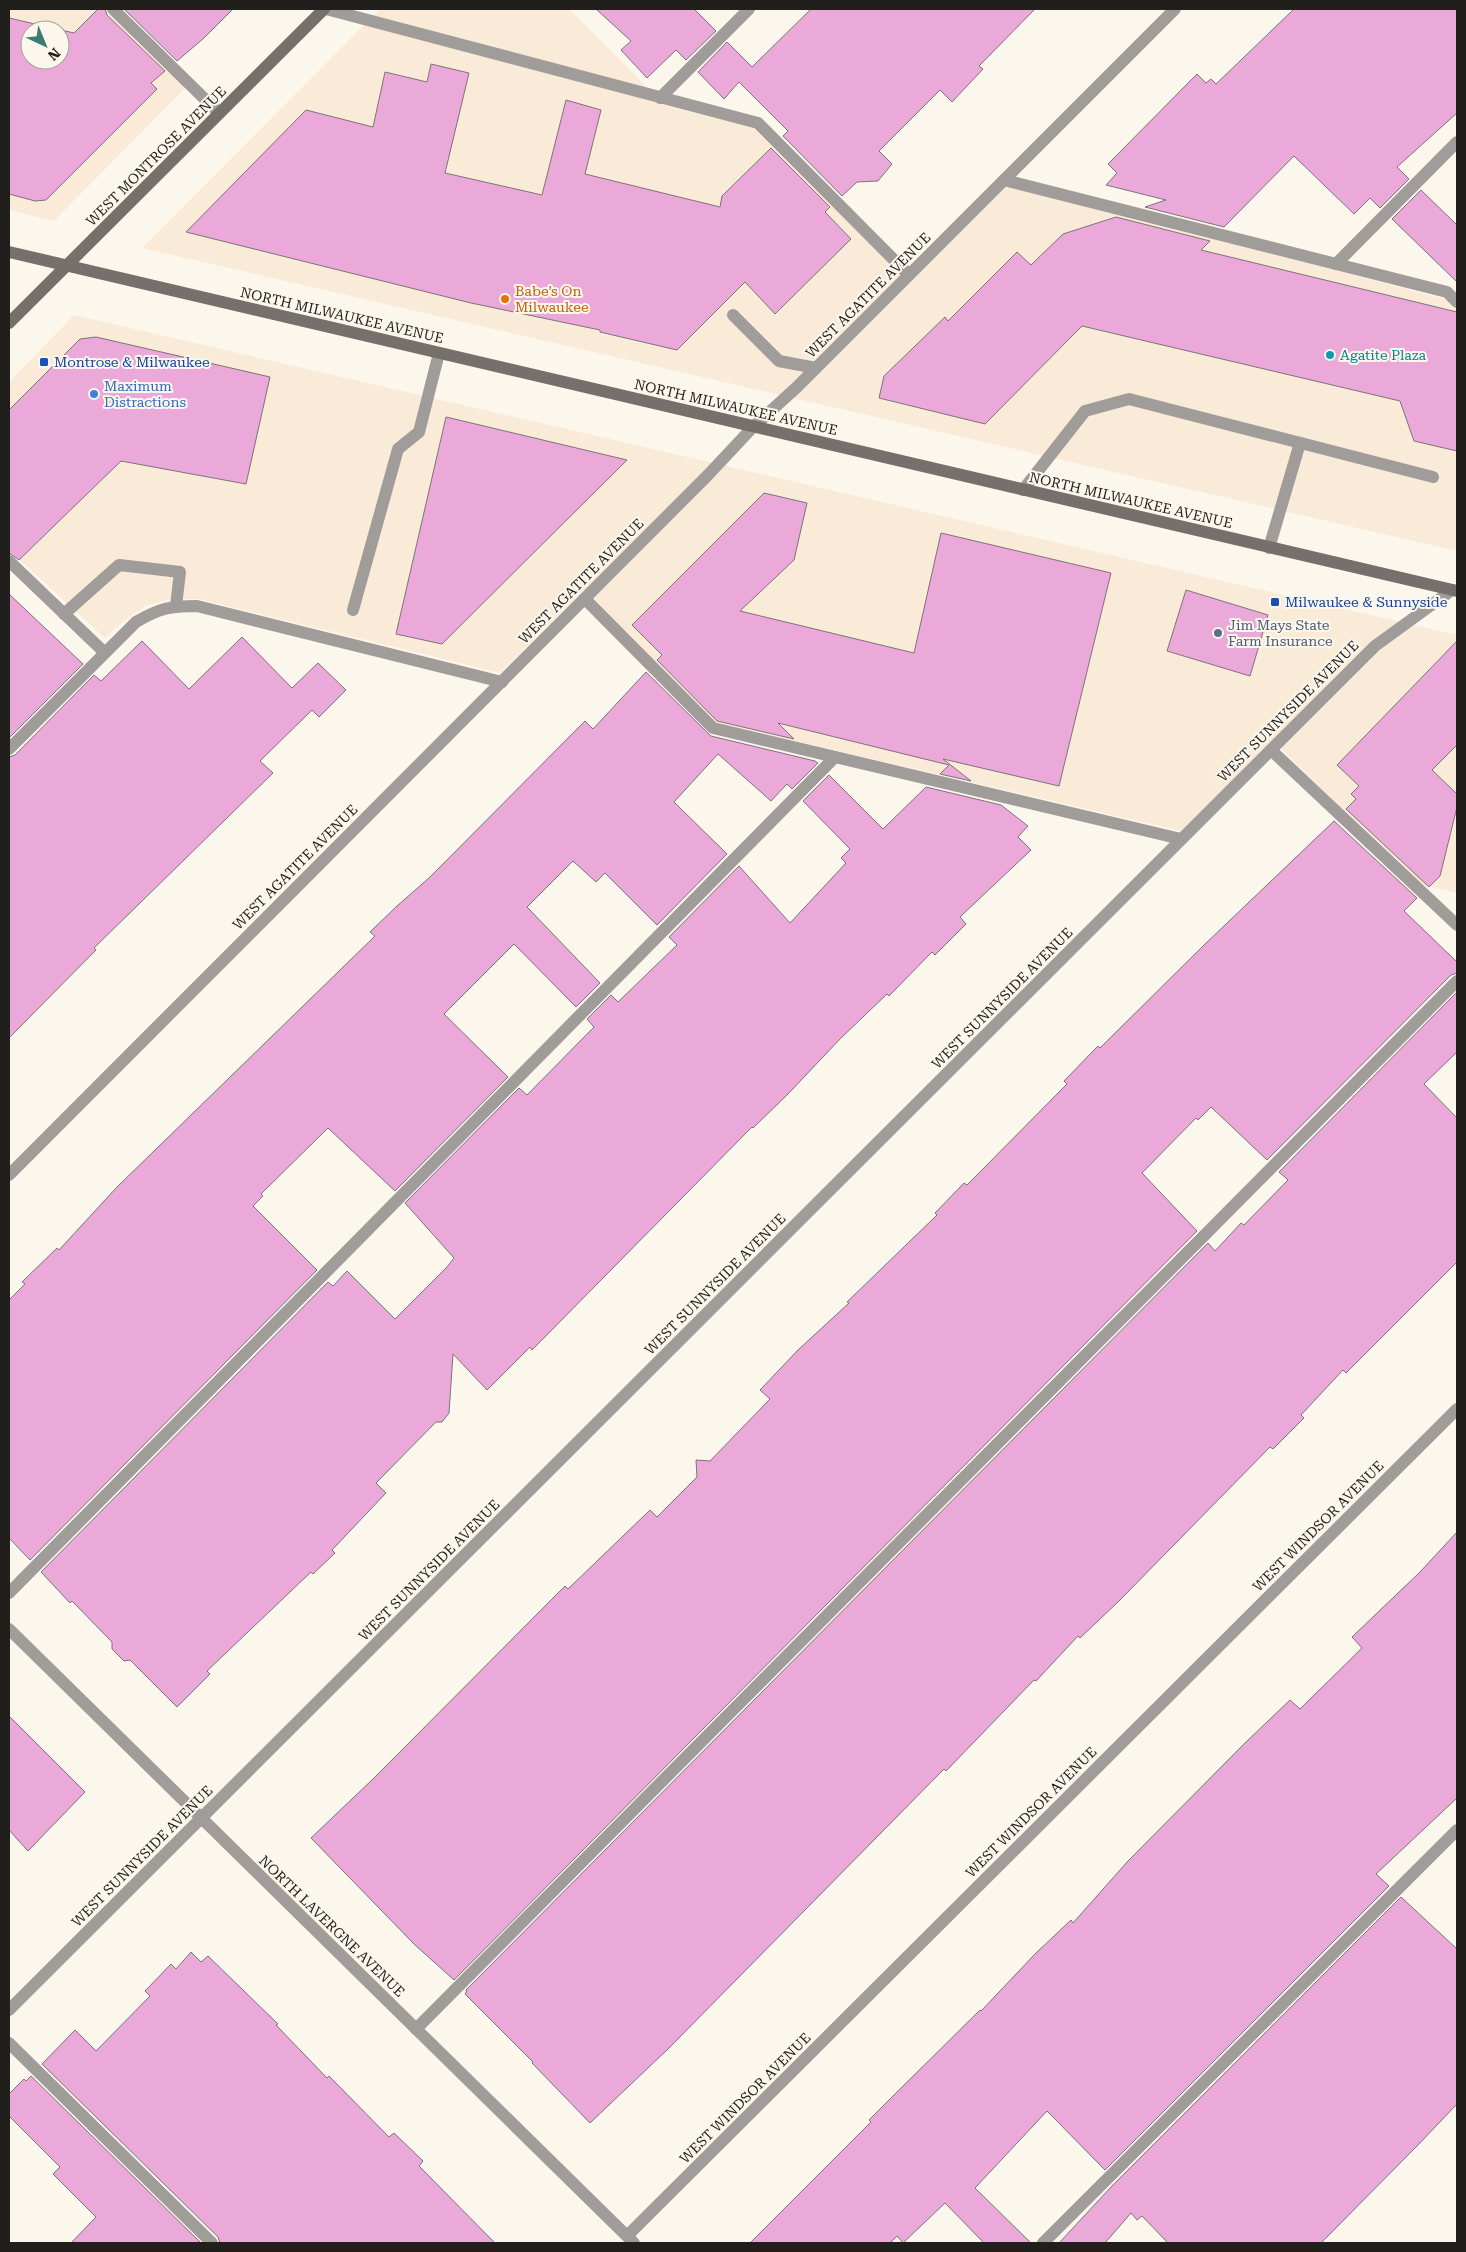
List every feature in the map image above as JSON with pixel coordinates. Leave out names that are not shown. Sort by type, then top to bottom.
[{"type":"main road","name":"WEST MONTROSE AVENUE","points":[[9,323],[325,9]]},
{"type":"main road","name":"NORTH MILWAUKEE AVENUE","points":[[9,252],[1455,591]]},
{"type":"street","points":[[113,9],[219,114]]},
{"type":"street","points":[[325,9],[758,123],[909,275]]},
{"type":"street","points":[[660,98],[749,9]]},
{"type":"street","name":"WEST AGATITE AVENUE","points":[[9,1175],[585,599],[753,427],[816,368],[1175,9]]},
{"type":"street","points":[[1336,264],[1457,142]]},
{"type":"street","points":[[1004,180],[1447,292],[1457,302]]},
{"type":"street","points":[[733,316],[779,361],[816,368]]},
{"type":"street","points":[[353,610],[398,449],[419,432],[439,353]]},
{"type":"street","points":[[1023,490],[1085,411],[1129,399],[1433,477]]},
{"type":"street","points":[[1269,548],[1300,443]]},
{"type":"street","points":[[9,561],[104,652]]},
{"type":"street","points":[[64,614],[119,565],[180,572],[176,606]]},
{"type":"street","name":"WEST SUNNYSIDE AVENUE","points":[[9,2010],[1374,646],[1455,591]]},
{"type":"street","points":[[585,599],[713,728],[1182,839]]},
{"type":"street","points":[[9,749],[136,622],[157,610],[176,606],[197,606],[502,682]]},
{"type":"street","points":[[1271,750],[1457,925]]},
{"type":"street","points":[[9,1593],[835,757]]},
{"type":"street","points":[[416,2029],[1457,980]]},
{"type":"street","name":"WEST WINDSOR AVENUE","points":[[630,2240],[1457,1409]]},
{"type":"street","name":"NORTH LAVERGNE AVENUE","points":[[9,1629],[630,2240]]},
{"type":"street","points":[[1043,2243],[1457,1830]]},
{"type":"street","points":[[9,2043],[212,2243]]},
{"type":"shaded area","points":[[9,9],[108,9],[186,87],[54,221],[9,210]]},
{"type":"shaded area","points":[[380,9],[569,9],[666,106],[758,129],[908,279],[1005,183],[1448,300],[1457,310],[1457,551],[142,248]]},
{"type":"shaded area","points":[[74,315],[1457,635],[1457,893],[1419,884],[1273,741],[1181,831],[714,722],[584,590],[500,673],[199,599],[171,599],[146,606],[127,618],[105,638],[9,550],[9,382]]},
{"type":"building","points":[[98,9],[105,9],[107,15],[165,71],[151,83],[157,89],[46,200],[35,201],[9,194],[9,18],[20,21],[20,70],[70,70],[70,32],[74,33]]},
{"type":"building","points":[[124,9],[233,9],[204,38],[177,61]]},
{"type":"building","points":[[596,9],[694,9],[716,31],[686,60],[676,50],[647,78],[621,50],[631,41]]},
{"type":"building","points":[[811,9],[1035,9],[979,66],[983,69],[952,102],[940,90],[879,151],[892,164],[878,181],[857,182],[842,196],[783,136],[788,131],[739,82],[724,99],[698,72],[727,42],[752,67]]},
{"type":"building","points":[[1294,9],[1457,9],[1457,113],[1397,167],[1409,179],[1380,208],[1370,198],[1354,214],[1294,156],[1224,227],[1145,207],[1166,200],[1106,185],[1117,173],[1108,164],[1197,74],[1206,83],[1211,79],[1216,84]]},
{"type":"building","points":[[431,64],[469,73],[445,173],[542,195],[566,100],[601,110],[585,174],[720,207],[722,196],[771,148],[830,207],[825,212],[851,239],[775,314],[745,282],[677,350],[600,332],[600,330],[471,303],[186,232],[306,110],[373,127],[385,72],[427,82]]},
{"type":"building","points":[[1421,190],[1457,225],[1457,282],[1392,219]]},
{"type":"building","name":"Agatite Plaza","points":[[1116,217],[1210,241],[1201,250],[1457,312],[1457,451],[1414,441],[1400,401],[1082,326],[985,424],[879,398],[884,376],[945,317],[948,321],[1017,252],[1031,265],[1063,234]]},
{"type":"building","points":[[96,337],[270,377],[246,484],[121,461],[19,560],[9,553],[9,410],[80,339]]},
{"type":"building","points":[[446,417],[627,460],[442,644],[396,634]]},
{"type":"building","points":[[764,493],[807,503],[794,560],[740,611],[914,653],[941,533],[1111,573],[1059,786],[943,759],[971,781],[940,774],[949,765],[778,723],[794,739],[717,721],[657,660],[662,655],[632,625]]},
{"type":"building","name":"Jim Mays State Farm Insurance","points":[[1186,590],[1268,615],[1250,676],[1167,651]]},
{"type":"building","points":[[9,594],[83,664],[9,738]]},
{"type":"building","points":[[242,637],[292,688],[318,663],[346,690],[319,717],[312,710],[260,761],[273,773],[94,948],[96,950],[9,1038],[9,757],[15,755],[94,675],[101,681],[142,641],[189,689]]},
{"type":"building","points":[[1457,641],[1457,745],[1432,770],[1457,794],[1457,807],[1440,876],[1429,887],[1346,809],[1356,799],[1351,794],[1359,786],[1337,765]]},
{"type":"building","points":[[646,672],[711,736],[818,763],[792,789],[787,784],[771,801],[718,754],[674,802],[727,854],[657,925],[605,873],[596,882],[573,861],[527,907],[600,983],[576,1007],[514,944],[444,1014],[508,1077],[395,1191],[328,1128],[261,1194],[263,1196],[253,1206],[317,1270],[30,1560],[9,1538],[9,1300],[25,1284],[22,1282],[57,1248],[59,1250],[117,1187],[375,936],[370,932],[430,877],[585,721],[593,729]]},
{"type":"building","points":[[829,775],[883,829],[926,787],[1001,805],[1028,826],[1018,837],[1031,850],[960,917],[966,924],[935,955],[932,952],[889,996],[887,994],[840,1039],[788,1094],[752,1127],[532,1350],[530,1347],[487,1390],[453,1354],[449,1413],[442,1422],[436,1422],[376,1483],[386,1493],[332,1550],[335,1553],[313,1574],[311,1572],[207,1671],[210,1674],[177,1707],[130,1660],[124,1661],[112,1649],[112,1642],[72,1601],[70,1603],[41,1572],[328,1282],[333,1286],[347,1271],[395,1319],[447,1267],[454,1258],[405,1203],[519,1088],[527,1095],[594,1027],[587,1019],[611,995],[618,1002],[677,945],[669,937],[739,866],[790,923],[846,863],[841,858],[850,849],[803,801]]},
{"type":"building","points":[[1334,821],[1417,898],[1404,911],[1457,962],[1457,973],[1451,975],[1267,1160],[1211,1107],[1198,1120],[1196,1118],[1142,1173],[1197,1231],[454,1980],[415,1945],[311,1838],[374,1778],[565,1586],[568,1589],[650,1510],[657,1517],[697,1477],[696,1460],[710,1461],[770,1399],[760,1390],[798,1350],[849,1303],[847,1302],[937,1215],[935,1213],[964,1183],[967,1185],[1067,1084],[1064,1081],[1098,1046],[1100,1048]]},
{"type":"building","points":[[1457,992],[1457,1052],[1424,1084],[1457,1118],[1457,1262],[1346,1373],[1343,1370],[1301,1415],[1304,1418],[1273,1449],[1270,1447],[1119,1601],[1080,1638],[1078,1636],[1036,1681],[1034,1680],[946,1771],[944,1769],[668,2049],[590,2123],[533,2062],[465,1994],[466,1990],[1208,1243],[1215,1251],[1241,1223],[1244,1225],[1288,1180],[1279,1172]]},
{"type":"building","points":[[1457,1532],[1457,1798],[1376,1874],[1389,1886],[1105,2170],[1047,2111],[975,2188],[1031,2243],[984,2243],[945,2203],[903,2243],[897,2236],[890,2243],[750,2243],[871,2122],[869,2120],[981,2011],[1036,1953],[1071,1920],[1073,1923],[1128,1861],[1245,1743],[1290,1700],[1300,1709],[1362,1648],[1352,1637],[1420,1572]]},
{"type":"building","points":[[9,1716],[85,1792],[28,1851],[9,1830]]},
{"type":"building","points":[[1401,1897],[1457,1949],[1457,2104],[1418,2145],[1321,2243],[1168,2243],[1142,2216],[1137,2220],[1131,2213],[1105,2243],[1059,2243],[1111,2187]]},
{"type":"building","points":[[191,1952],[201,1962],[208,1956],[278,2024],[276,2025],[327,2078],[329,2076],[389,2137],[394,2133],[423,2161],[419,2166],[495,2243],[220,2243],[218,2237],[42,2064],[75,2030],[96,2051],[150,1996],[145,1991],[171,1964],[176,1969]]},
{"type":"building","points":[[31,2076],[201,2243],[71,2243],[96,2217],[53,2174],[60,2167],[9,2116],[9,2094],[24,2079],[26,2081]]},
{"type":"place","name":"Babe’s On Milwaukee","points":[[505,299]]},
{"type":"place","name":"Agatite Plaza","points":[[1330,355]]},
{"type":"place","name":"Montrose & Milwaukee","points":[[44,362]]},
{"type":"place","name":"Maximum Distractions","points":[[94,394]]},
{"type":"place","name":"Milwaukee & Sunnyside","points":[[1275,602]]},
{"type":"place","name":"Jim Mays State Farm Insurance","points":[[1218,633]]}]
